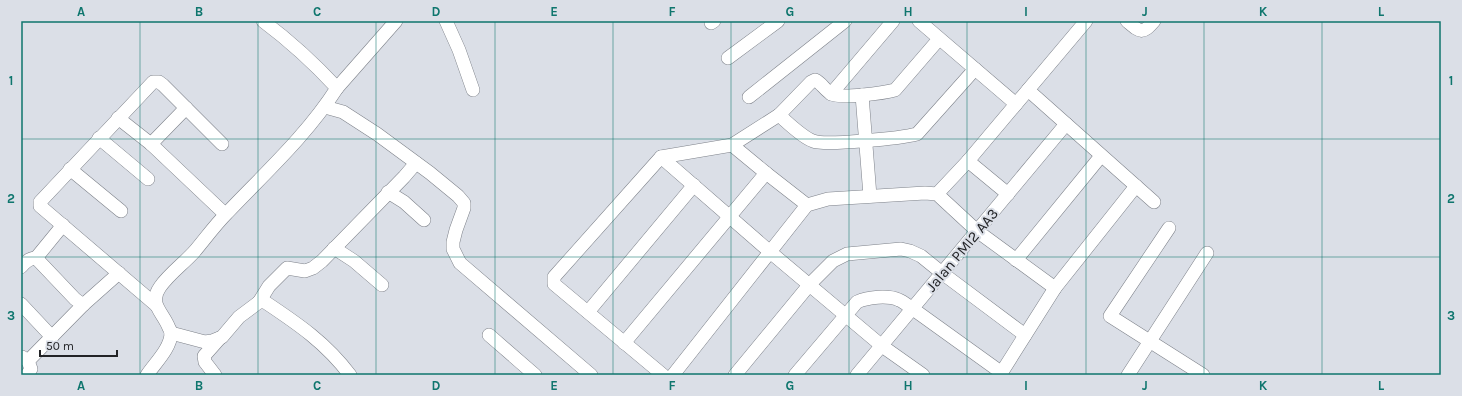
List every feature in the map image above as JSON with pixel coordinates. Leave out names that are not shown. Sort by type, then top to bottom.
[{"type":"street","points":[[263,21],[300,50],[337,88]]},
{"type":"street","points":[[156,305],[156,296],[162,285],[192,254],[225,214],[279,159],[325,107],[337,88],[396,21]]},
{"type":"street","points":[[446,21],[459,50],[473,90]]},
{"type":"street","points":[[728,58],[778,21]]},
{"type":"street","points":[[749,98],[845,21]]},
{"type":"street","points":[[831,94],[893,21]]},
{"type":"street","points":[[919,21],[1016,104]]},
{"type":"street","points":[[937,194],[968,161],[1086,21]]},
{"type":"street","points":[[1127,21],[1142,32],[1146,30],[1154,21]]},
{"type":"street","points":[[663,375],[554,284],[554,277],[661,157],[732,145],[779,115],[811,82],[815,80],[831,94],[837,96],[862,95],[895,90],[939,39]]},
{"type":"street","points":[[779,115],[809,140],[821,143],[917,134],[975,69]]},
{"type":"street","points":[[148,375],[162,357],[171,333],[156,305],[40,206],[40,202],[153,82],[158,82],[163,85],[222,144]]},
{"type":"street","points":[[1028,90],[1154,202]]},
{"type":"street","points":[[862,95],[870,196]]},
{"type":"street","points":[[325,107],[343,112],[395,145],[458,196],[464,203],[464,208],[456,230],[453,249],[460,263],[591,375]]},
{"type":"street","points":[[151,144],[186,108]]},
{"type":"street","points":[[118,118],[151,144],[225,214]]},
{"type":"street","name":"Jalan PMI2 AA3","points":[[857,375],[1066,124]]},
{"type":"street","points":[[99,138],[148,179]]},
{"type":"street","points":[[732,145],[807,205]]},
{"type":"street","points":[[1016,260],[1101,156]]},
{"type":"street","points":[[661,157],[769,251],[882,346],[923,375]]},
{"type":"street","points":[[968,161],[1008,194]]},
{"type":"street","points":[[215,375],[205,362],[204,356],[240,316],[259,302],[269,286],[287,268],[300,271],[309,270],[322,261],[416,162]]},
{"type":"street","points":[[70,169],[121,211]]},
{"type":"street","points":[[624,343],[766,173]]},
{"type":"street","points":[[588,312],[694,185]]},
{"type":"street","points":[[795,375],[858,302],[864,299],[890,298],[899,300],[913,309],[1001,374],[1055,288],[1136,186]]},
{"type":"street","points":[[388,192],[404,202],[424,220]]},
{"type":"street","points":[[673,375],[769,251],[807,205],[828,199],[925,193],[937,194],[977,232],[1055,288]]},
{"type":"street","points":[[21,267],[26,261],[36,258],[64,225]]},
{"type":"street","points":[[1168,228],[1110,316],[1203,375]]},
{"type":"street","points":[[334,248],[354,261],[382,285]]},
{"type":"street","points":[[735,375],[810,284],[833,261],[847,254],[901,249],[921,256],[1025,336]]},
{"type":"street","points":[[1128,375],[1207,253]]},
{"type":"street","points":[[36,258],[83,305]]},
{"type":"street","points":[[28,375],[31,369],[25,359],[52,337],[83,305],[119,273]]},
{"type":"street","points":[[259,302],[265,302],[314,336],[335,356],[350,375]]},
{"type":"street","points":[[21,304],[52,337]]},
{"type":"street","points":[[171,333],[205,342],[222,337]]},
{"type":"street","points":[[489,335],[535,375]]}]
